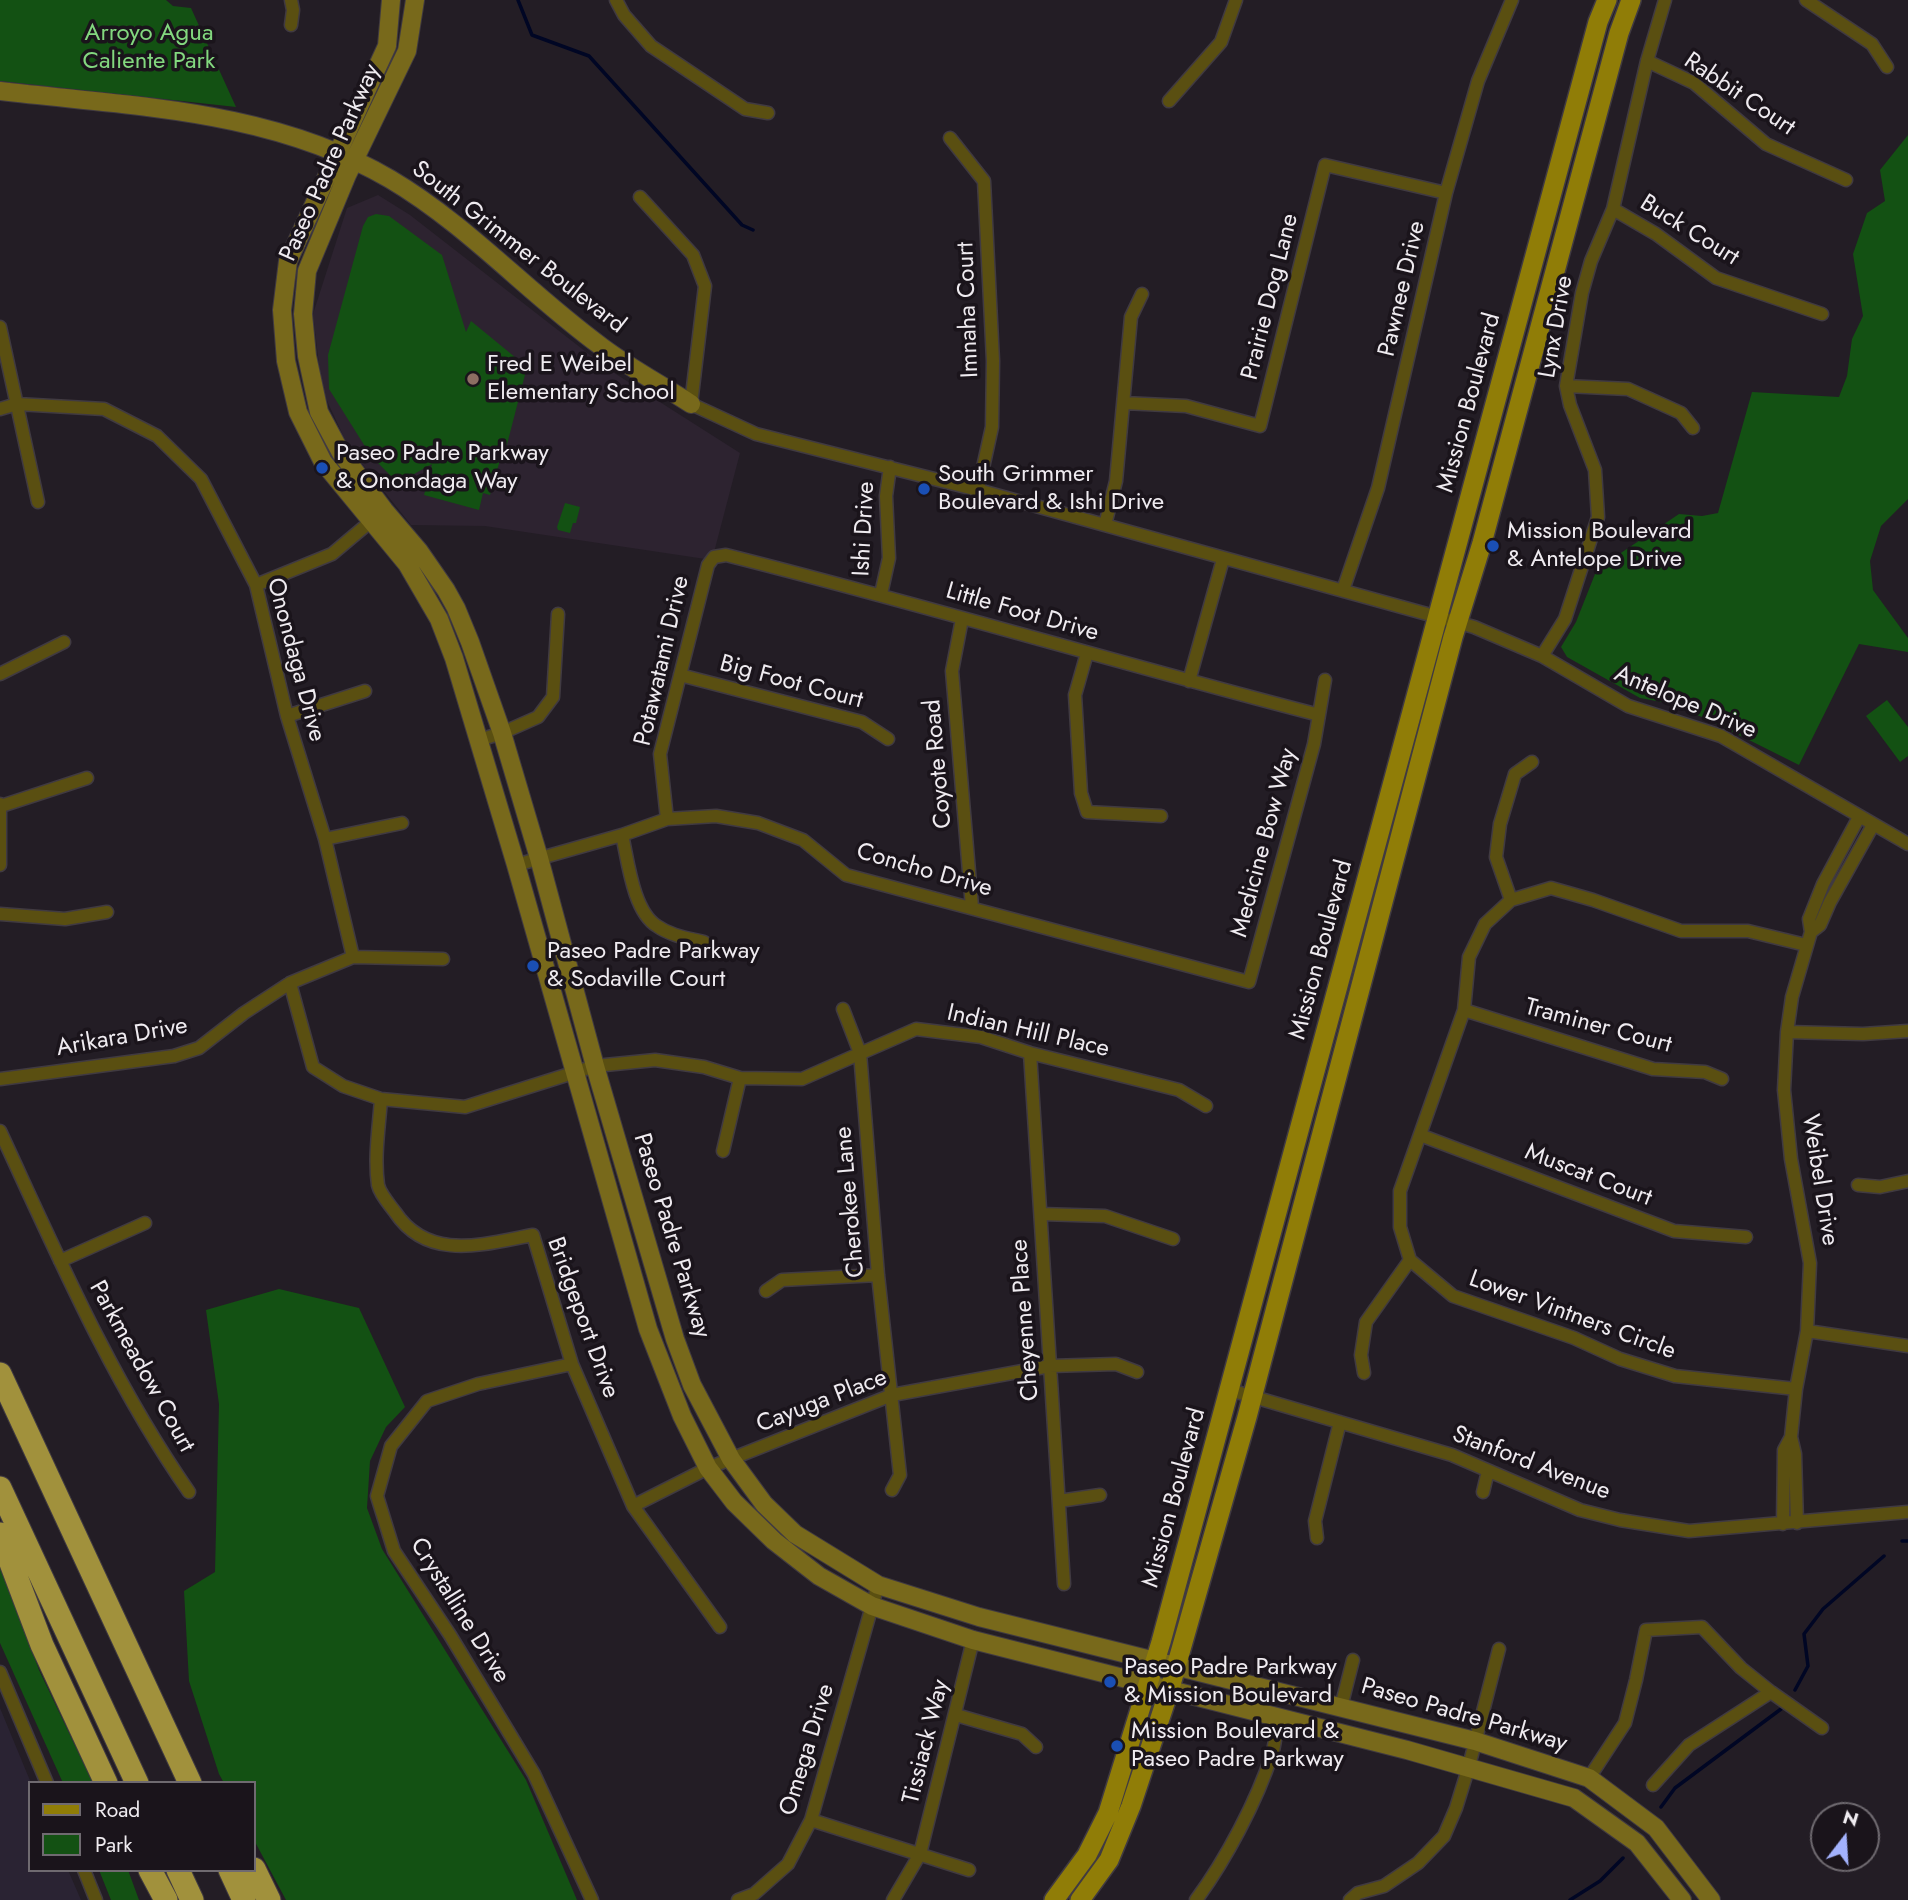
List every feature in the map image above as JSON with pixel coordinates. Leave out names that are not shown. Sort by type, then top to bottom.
[{"type":"highway","points":[[0,1374],[189,1781]]},
{"type":"highway","points":[[0,1488],[136,1781]]},
{"type":"highway","points":[[0,1534],[42,1645],[105,1781]]},
{"type":"highway","points":[[98,1584],[207,1781]]},
{"type":"highway","points":[[143,1872],[154,1900]]},
{"type":"highway","points":[[151,1872],[166,1900]]},
{"type":"highway","points":[[179,1872],[192,1900]]},
{"type":"highway","points":[[231,1872],[244,1900]]},
{"type":"highway","points":[[255,1872],[269,1900]]},
{"type":"main road","name":"Paseo Padre Parkway","points":[[345,157],[387,46],[391,0]]},
{"type":"main road","name":"Paseo Padre Parkway","points":[[415,0],[407,51],[288,261],[282,310],[286,361],[298,412],[323,462],[377,515],[419,551],[456,608],[502,733],[675,1339],[692,1385],[731,1459],[764,1504],[795,1534],[878,1585],[978,1617],[1475,1741],[1589,1778],[1656,1828],[1711,1900]]},
{"type":"main road","name":"Mission Boulevard","points":[[1054,1900],[1087,1855],[1108,1813],[1149,1684],[1595,35],[1607,0]]},
{"type":"main road","name":"Mission Boulevard","points":[[1080,1900],[1109,1860],[1127,1817],[1170,1688],[1252,1397],[1457,623],[1482,543],[1619,33],[1631,0]]},
{"type":"main road","name":"South Grimmer Boulevard","points":[[0,91],[205,114],[271,129],[345,157],[409,191],[601,347],[691,404]]},
{"type":"main road","name":"Paseo Padre Parkway","points":[[377,515],[439,620],[454,658],[648,1329],[681,1416],[708,1468],[734,1502],[774,1541],[819,1576],[872,1606],[973,1640],[1469,1766],[1574,1798],[1637,1843],[1682,1900]]},
{"type":"street","points":[[291,0],[291,25]]},
{"type":"street","points":[[616,0],[624,15],[651,46],[745,109],[768,113]]},
{"type":"street","points":[[1169,101],[1221,42],[1236,0]]},
{"type":"street","name":"Pawnee Drive","points":[[1343,590],[1378,488],[1446,193],[1478,81],[1512,0]]},
{"type":"street","name":"Lynx Drive","points":[[1542,656],[1566,619],[1598,517],[1595,470],[1570,405],[1566,386],[1582,293],[1591,261],[1613,209],[1647,61],[1665,0]]},
{"type":"street","points":[[1806,0],[1872,44],[1886,67]]},
{"type":"street","name":"Rabbit Court","points":[[1647,61],[1694,83],[1766,144],[1846,180]]},
{"type":"street","name":"Imnaha Court","points":[[950,138],[984,181],[993,361],[992,428],[978,490]]},
{"type":"street","name":"Prairie Dog Lane","points":[[1124,403],[1185,406],[1261,426],[1325,165],[1446,193]]},
{"type":"street","points":[[640,197],[693,255],[705,286],[691,404]]},
{"type":"street","name":"Buck Court","points":[[1613,209],[1656,233],[1716,278],[1822,314]]},
{"type":"street","points":[[1105,525],[1116,481],[1131,317],[1142,293]]},
{"type":"street","points":[[0,327],[38,502]]},
{"type":"street","points":[[1566,386],[1628,389],[1681,412],[1692,428]]},
{"type":"street","name":"Onondaga Drive","points":[[0,409],[17,404],[104,409],[158,436],[201,479],[256,585],[287,716],[325,839],[353,957]]},
{"type":"street","name":"South Grimmer Boulevard","points":[[691,404],[756,434],[978,490],[1437,618]]},
{"type":"street","name":"Ishi Drive","points":[[881,594],[889,558],[886,496],[890,467]]},
{"type":"street","points":[[256,585],[332,554],[377,515]]},
{"type":"street","name":"Little Foot Drive","points":[[714,557],[726,555],[881,594],[962,619],[1319,715]]},
{"type":"street","name":"Potawatami Drive","points":[[667,819],[660,754],[708,565],[714,557]]},
{"type":"street","points":[[1189,681],[1223,559]]},
{"type":"street","points":[[479,740],[538,717],[553,697],[558,614]]},
{"type":"street","name":"Antelope Drive","points":[[1437,618],[1497,636],[1542,656],[1628,706],[1721,736],[1908,844]]},
{"type":"street","name":"Coyote Road","points":[[962,619],[953,671],[972,907]]},
{"type":"street","points":[[0,674],[64,642]]},
{"type":"street","points":[[1087,653],[1075,695],[1081,793],[1087,812],[1161,816]]},
{"type":"street","name":"Big Foot Court","points":[[680,675],[862,722],[888,739]]},
{"type":"street","name":"Medicine Bow Way","points":[[1249,982],[1314,744],[1325,680]]},
{"type":"street","points":[[287,716],[365,691]]},
{"type":"street","points":[[1511,900],[1496,857],[1500,824],[1515,774],[1532,762]]},
{"type":"street","points":[[0,865],[0,805],[87,778]]},
{"type":"street","name":"Concho Drive","points":[[516,865],[622,835],[667,819],[716,816],[758,823],[803,840],[846,875],[1249,982]]},
{"type":"street","name":"Weibel Drive","points":[[1797,1523],[1795,1454],[1791,1437],[1796,1389],[1807,1331],[1810,1263],[1791,1159],[1784,1090],[1787,1032],[1792,997],[1811,932],[1809,919],[1823,884],[1859,817]]},
{"type":"street","points":[[325,839],[402,824]]},
{"type":"street","name":"Weibel Drive","points":[[1811,932],[1820,925],[1873,825]]},
{"type":"street","points":[[622,835],[637,897],[644,912],[655,926],[676,936],[704,942]]},
{"type":"street","points":[[1364,1373],[1361,1355],[1366,1322],[1410,1260],[1400,1227],[1399,1191],[1464,1010],[1469,957],[1485,924],[1511,900],[1551,888],[1681,931],[1748,931],[1806,945]]},
{"type":"street","points":[[0,914],[65,919],[107,912]]},
{"type":"street","points":[[353,957],[443,959]]},
{"type":"street","name":"Arikara Drive","points":[[0,1079],[174,1055],[199,1048],[244,1013],[290,983],[353,957]]},
{"type":"street","name":"Indian Hill Place","points":[[290,983],[313,1067],[343,1086],[381,1099],[465,1107],[595,1066],[655,1060],[704,1067],[740,1078],[802,1079],[916,1029],[981,1037],[1030,1053],[1179,1090],[1206,1106]]},
{"type":"street","name":"Cherokee Lane","points":[[843,1009],[860,1053],[878,1275],[900,1475],[892,1490]]},
{"type":"street","name":"Traminer Court","points":[[1464,1010],[1653,1069],[1705,1072],[1722,1079]]},
{"type":"street","points":[[1787,1032],[1863,1034],[1908,1031]]},
{"type":"street","name":"Cheyenne Place","points":[[1030,1053],[1064,1584]]},
{"type":"street","points":[[723,1151],[740,1078]]},
{"type":"street","name":"Bridgeport Drive","points":[[381,1099],[376,1159],[379,1189],[402,1224],[430,1243],[470,1246],[533,1235],[572,1364],[633,1506],[720,1627]]},
{"type":"street","name":"Parkmeadow Court","points":[[0,1130],[60,1261],[112,1364],[157,1447],[188,1492]]},
{"type":"street","name":"Muscat Court","points":[[1420,1135],[1674,1231],[1746,1237]]},
{"type":"street","points":[[1858,1185],[1880,1186],[1908,1181]]},
{"type":"street","points":[[1041,1214],[1105,1216],[1173,1239]]},
{"type":"street","points":[[60,1261],[145,1223]]},
{"type":"street","name":"Lower Vintners Circle","points":[[1410,1260],[1453,1296],[1574,1338],[1620,1359],[1675,1376],[1796,1389]]},
{"type":"street","points":[[766,1291],[782,1280],[878,1275]]},
{"type":"street","points":[[1807,1331],[1908,1346]]},
{"type":"street","name":"Crystalline Drive","points":[[572,1364],[478,1384],[427,1401],[391,1446],[377,1496],[394,1551],[450,1635],[534,1773],[592,1900]]},
{"type":"street","name":"Cayuga Place","points":[[633,1506],[708,1468],[892,1395],[1050,1366],[1116,1364],[1137,1372]]},
{"type":"street","name":"Stanford Avenue","points":[[1230,1390],[1452,1455],[1580,1510],[1620,1520],[1689,1531],[1908,1512]]},
{"type":"street","points":[[1317,1538],[1315,1521],[1340,1422]]},
{"type":"street","name":"Weibel Drive","points":[[1783,1524],[1784,1450],[1791,1437]]},
{"type":"street","points":[[1483,1492],[1488,1471]]},
{"type":"street","points":[[1059,1501],[1100,1495]]},
{"type":"street","name":"Omega Drive","points":[[738,1900],[754,1894],[788,1864],[811,1820],[878,1585]]},
{"type":"street","points":[[1589,1778],[1625,1723],[1646,1630],[1702,1627],[1741,1668],[1822,1728]]},
{"type":"street","name":"Tissiack Way","points":[[892,1900],[920,1854],[973,1640]]},
{"type":"street","points":[[1350,1900],[1357,1893],[1384,1886],[1418,1863],[1444,1836],[1469,1766],[1499,1649]]},
{"type":"street","points":[[1341,1707],[1353,1660]]},
{"type":"street","points":[[0,1672],[46,1781]]},
{"type":"street","points":[[1653,1785],[1689,1745],[1771,1692]]},
{"type":"street","points":[[956,1715],[1022,1734],[1036,1747]]},
{"type":"street","points":[[1196,1900],[1218,1871],[1260,1786],[1273,1751],[1278,1716]]},
{"type":"street","points":[[811,1820],[969,1870]]},
{"type":"street","points":[[85,1872],[96,1900]]},
{"type":"shaded area","name":"Fred E Weibel Elementary School","points":[[378,195],[410,215],[608,369],[740,453],[712,560],[485,526],[411,525],[348,446],[322,390],[313,314],[347,208]]},
{"type":"shaded area","points":[[0,1708],[30,1781],[28,1781],[28,1872],[69,1872],[81,1900],[0,1900]]},
{"type":"green space","name":"Arroyo Agua Caliente Park","points":[[0,0],[166,0],[173,6],[191,8],[236,107],[0,81]]},
{"type":"green space","points":[[1908,135],[1908,499],[1881,526],[1870,561],[1873,590],[1908,638],[1908,652],[1859,644],[1799,765],[1707,719],[1667,703],[1640,698],[1567,657],[1561,647],[1576,622],[1597,569],[1679,514],[1702,516],[1718,513],[1752,392],[1839,397],[1847,376],[1852,339],[1863,316],[1853,254],[1867,213],[1885,201],[1880,170]]},
{"type":"green space","points":[[376,214],[389,216],[442,255],[466,332],[471,321],[527,367],[503,460],[500,460],[490,495],[483,493],[479,510],[424,495],[432,464],[398,483],[371,456],[329,389],[328,355],[363,226],[368,217]]},
{"type":"green space","points":[[565,503],[580,507],[570,533],[558,530],[557,527]]},
{"type":"green space","points":[[1887,700],[1908,727],[1908,756],[1900,762],[1866,716]]},
{"type":"green space","points":[[279,1289],[359,1308],[405,1407],[386,1427],[370,1461],[367,1508],[382,1549],[526,1780],[577,1900],[286,1900],[256,1844],[256,1781],[223,1781],[189,1681],[184,1591],[215,1572],[219,1404],[206,1310]]},
{"type":"green space","points":[[0,1559],[39,1670],[92,1781],[62,1781],[0,1643]]},
{"type":"green space","points":[[100,1872],[129,1872],[139,1900],[111,1900]]},
{"type":"waterway","points":[[518,0],[532,35],[589,56],[742,225],[753,230]]},
{"type":"waterway","points":[[1902,1541],[1908,1541]]},
{"type":"waterway","points":[[1795,1690],[1808,1666],[1804,1634],[1823,1609],[1884,1556]]},
{"type":"waterway","points":[[1661,1807],[1675,1788],[1781,1709]]},
{"type":"waterway","points":[[1570,1900],[1600,1881],[1623,1858]]},
{"type":"place","name":"Fred E Weibel Elementary School","points":[[473,379]]},
{"type":"place","name":"Paseo Padre Parkway & Onondaga Way","points":[[322,468]]},
{"type":"place","name":"South Grimmer Boulevard & Ishi Drive","points":[[924,489]]},
{"type":"place","name":"Mission Boulevard & Antelope Drive","points":[[1493,546]]},
{"type":"place","name":"Paseo Padre Parkway & Sodaville Court","points":[[533,966]]},
{"type":"place","name":"Paseo Padre Parkway & Mission Boulevard","points":[[1110,1682]]},
{"type":"place","name":"Mission Boulevard & Paseo Padre Parkway","points":[[1117,1746]]}]
